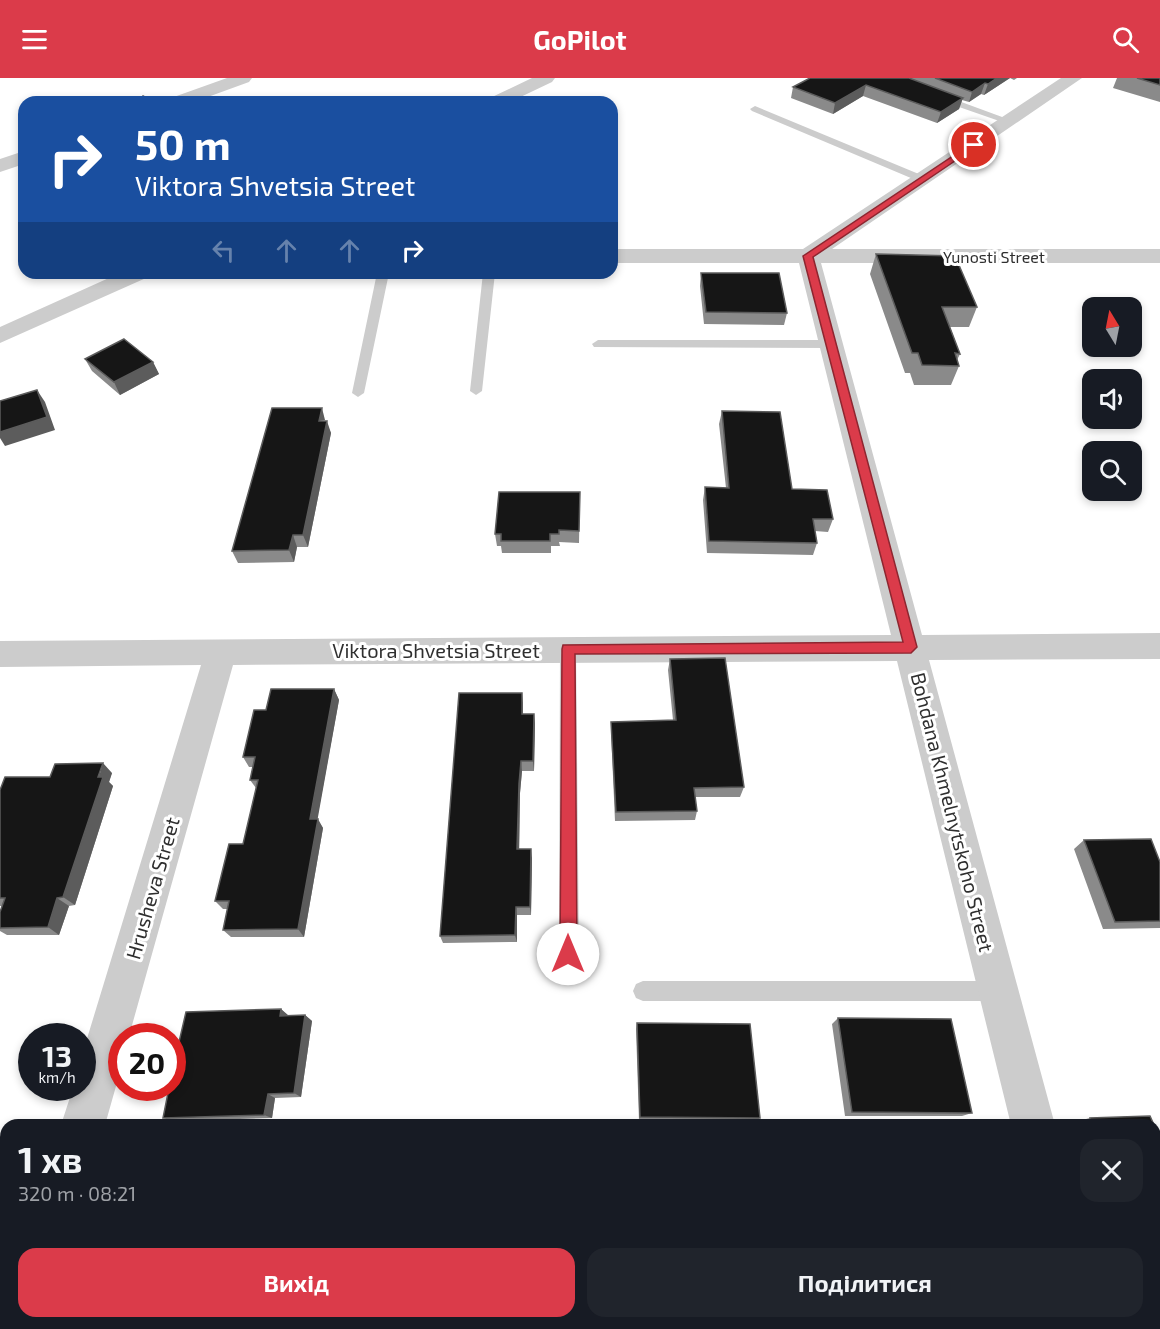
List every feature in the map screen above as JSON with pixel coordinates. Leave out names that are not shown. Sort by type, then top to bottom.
[{"type":"street","points":[[194,96],[243,78]]},
{"type":"street","points":[[508,96],[546,78]]},
{"type":"street","points":[[808,256],[1073,78]]},
{"type":"street","points":[[0,166],[18,159]]},
{"type":"street","name":"Yunosti Street","points":[[618,256],[1160,256]]},
{"type":"street","name":"Bohdana Khmelnytskoho Street","points":[[808,256],[1031,1119]]},
{"type":"street","points":[[0,336],[125,279]]},
{"type":"street","name":"Viktora Shvetsia Street","points":[[0,654],[1160,646]]},
{"type":"street","name":"Hrusheva Street","points":[[85,1119],[220,651]]},
{"type":"lane","points":[[931,94],[1008,122]]},
{"type":"lane","points":[[755,109],[922,179]]},
{"type":"lane","points":[[358,393],[382,279]]},
{"type":"lane","points":[[476,391],[488,279]]},
{"type":"lane","points":[[598,344],[831,344]]},
{"type":"lane","points":[[568,649],[568,954]]},
{"type":"lane","points":[[643,990],[999,991]]},
{"type":"building","points":[[810,78],[909,78],[963,98],[941,112],[866,85],[835,103],[793,87]]},
{"type":"building","points":[[935,78],[997,78],[972,92]]},
{"type":"building","points":[[1137,78],[1160,78],[1160,85]]},
{"type":"building","points":[[876,254],[955,256],[977,307],[942,307],[960,354],[955,353],[959,366],[922,365],[918,353],[912,353]]},
{"type":"building","points":[[701,273],[779,273],[787,313],[706,312]]},
{"type":"building","points":[[124,339],[153,362],[114,382],[85,359]]},
{"type":"building","points":[[37,390],[47,417],[0,432],[0,401]]},
{"type":"building","points":[[272,408],[322,408],[319,421],[327,421],[303,535],[293,535],[289,550],[232,551]]},
{"type":"building","points":[[722,411],[780,412],[792,489],[827,490],[833,519],[813,519],[817,543],[709,541],[705,487],[729,488]]},
{"type":"building","points":[[499,492],[580,492],[579,531],[559,530],[559,534],[550,534],[550,541],[501,541],[501,534],[495,534]]},
{"type":"building","points":[[725,658],[744,787],[694,788],[697,811],[616,812],[611,722],[676,720],[670,659]]},
{"type":"building","points":[[271,689],[334,689],[310,819],[318,819],[298,929],[223,930],[229,901],[215,901],[229,844],[243,844],[258,780],[250,780],[255,757],[243,757],[254,710],[266,710]]},
{"type":"building","points":[[459,693],[522,693],[522,714],[534,714],[533,761],[521,761],[517,849],[531,849],[530,907],[516,907],[515,935],[440,936]]},
{"type":"building","points":[[103,763],[98,777],[103,777],[63,897],[57,898],[48,927],[0,928],[0,912],[5,898],[0,898],[0,790],[5,777],[50,777],[55,764]]},
{"type":"building","points":[[1151,839],[1160,862],[1160,921],[1115,922],[1084,840]]},
{"type":"building","points":[[281,1009],[280,1016],[305,1015],[294,1093],[268,1094],[264,1115],[163,1118],[166,1101],[186,1101],[186,1023],[183,1023],[186,1012]]},
{"type":"building","points":[[838,1018],[951,1019],[972,1113],[852,1112]]},
{"type":"building","points":[[637,1023],[750,1024],[760,1118],[640,1117]]},
{"type":"building","points":[[1150,1116],[1151,1119],[1090,1119]]},
{"type":"route","points":[[568,954],[568,649],[911,647],[808,256],[974,145]]}]
